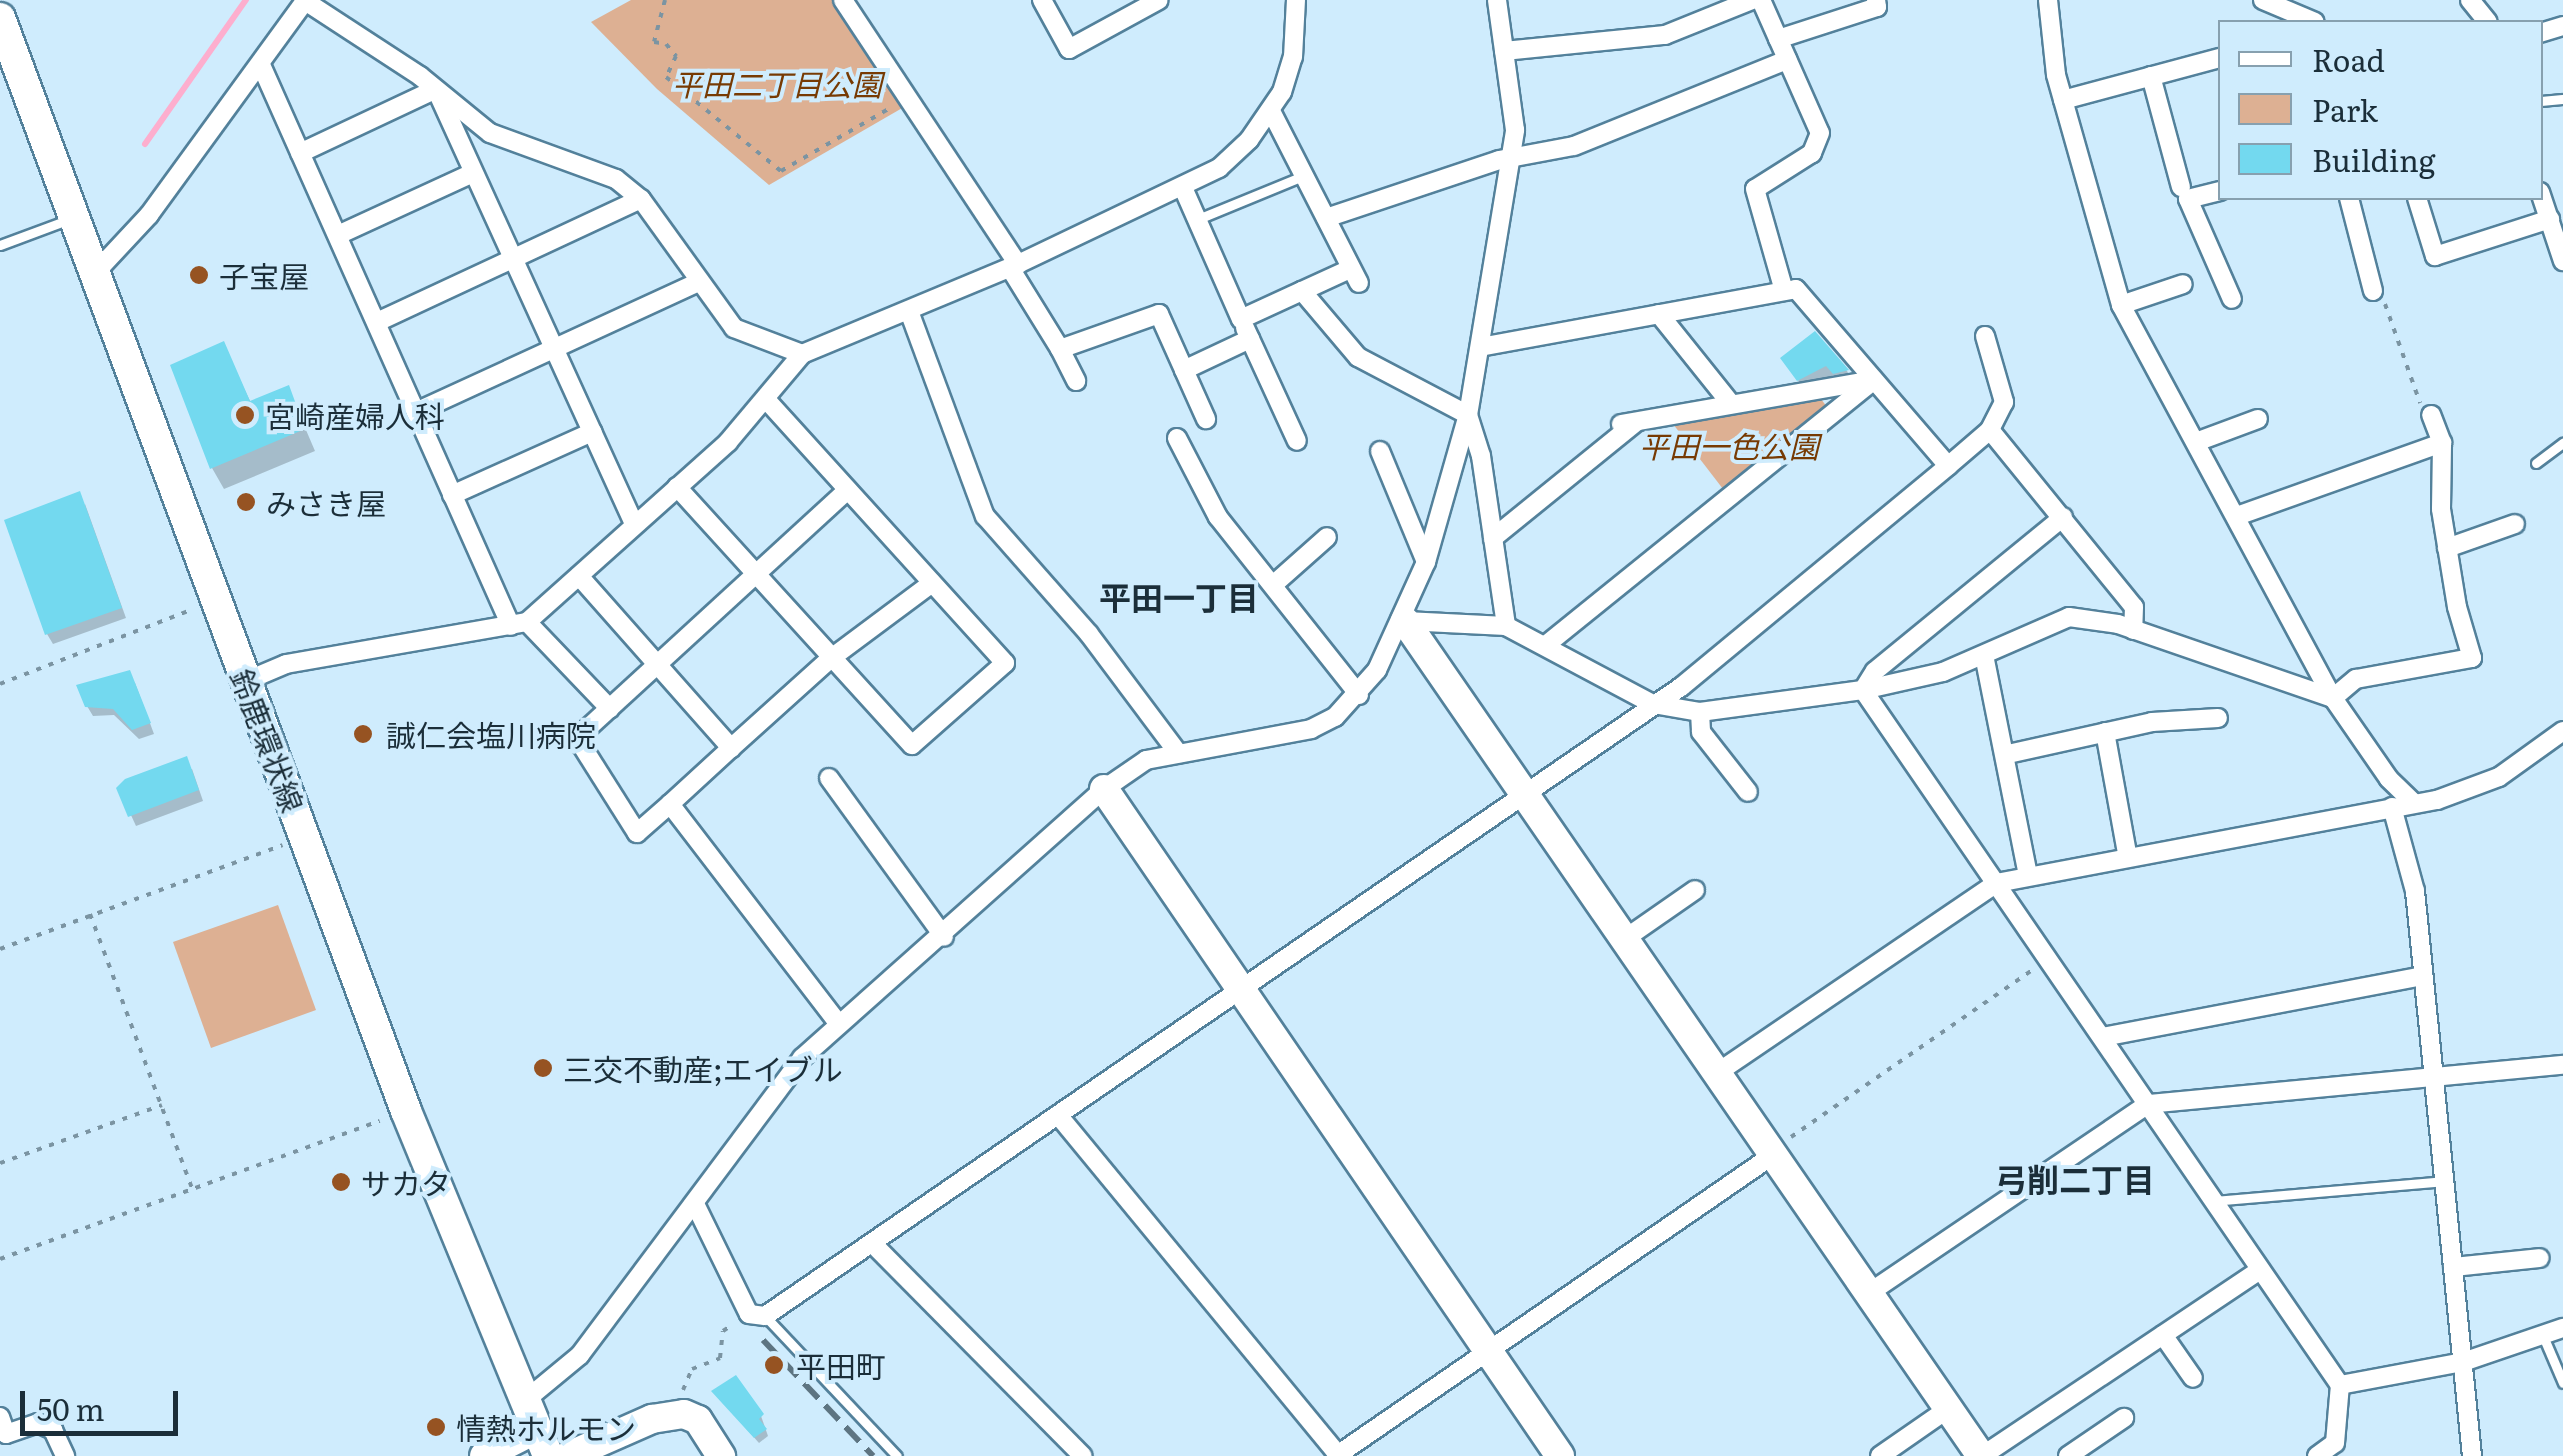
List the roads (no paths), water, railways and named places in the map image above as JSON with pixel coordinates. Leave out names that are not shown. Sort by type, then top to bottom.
[{"type":"main road","name":"鈴鹿環状線","points":[[0,18],[304,837],[535,1430]]},
{"type":"street","points":[[843,0],[910,96],[1014,266],[1076,380]]},
{"type":"street","points":[[1042,0],[1069,49],[1158,0]]},
{"type":"street","points":[[246,680],[286,664],[519,624],[579,576],[677,487],[766,398],[802,354],[1184,190],[1229,159],[1271,111],[1293,58],[1296,0]]},
{"type":"street","points":[[484,1456],[535,1430],[580,1355],[696,1206],[802,1058],[944,937],[1104,789],[1146,760],[1311,729],[1359,695],[1405,621],[1468,415],[1515,130],[1497,0]]},
{"type":"street","points":[[1504,51],[1666,34],[1752,0]]},
{"type":"street","points":[[1761,0],[1820,134],[1812,152],[1755,189],[1784,291]]},
{"type":"street","points":[[1778,39],[1877,8],[1876,0]]},
{"type":"street","points":[[2048,0],[2063,100],[2121,305],[2332,698],[2412,801]]},
{"type":"street","points":[[2263,0],[2314,20]]},
{"type":"street","points":[[2470,0],[2486,20]]},
{"type":"street","points":[[94,274],[149,215],[306,1],[490,133],[616,180],[642,199],[697,283],[734,328],[802,354]]},
{"type":"street","points":[[2063,100],[2218,59]]},
{"type":"street","points":[[1326,218],[1509,161],[1574,146],[1787,60]]},
{"type":"street","points":[[260,66],[452,495],[519,624],[610,709]]},
{"type":"street","points":[[2151,76],[2181,188]]},
{"type":"street","points":[[300,153],[436,92]]},
{"type":"street","points":[[436,92],[635,525]]},
{"type":"street","points":[[1241,318],[1302,292],[1354,276],[1271,111]]},
{"type":"street","points":[[338,235],[474,173]]},
{"type":"street","points":[[1184,190],[1297,441]]},
{"type":"street","points":[[2218,192],[2188,199],[2232,299]]},
{"type":"street","points":[[377,322],[642,199]]},
{"type":"street","points":[[2350,200],[2373,291]]},
{"type":"street","points":[[2418,200],[2435,256],[2550,205],[2563,261]]},
{"type":"street","points":[[416,412],[697,283]]},
{"type":"street","points":[[2121,305],[2184,284]]},
{"type":"street","points":[[1480,347],[1784,291],[1804,294],[1948,466]]},
{"type":"street","points":[[1302,292],[1358,357],[1468,415]]},
{"type":"street","points":[[908,311],[986,516],[1088,634],[1178,754]]},
{"type":"street","points":[[1060,349],[1159,314],[1206,420]]},
{"type":"street","points":[[1658,314],[1730,404]]},
{"type":"street","points":[[696,1206],[757,1315],[873,1244],[1653,704],[1948,466],[1990,430],[2004,402],[1985,336]]},
{"type":"street","points":[[1184,370],[1250,339]]},
{"type":"street","points":[[1493,538],[1628,423],[1874,380]]},
{"type":"street","points":[[1547,644],[1874,380]]},
{"type":"street","points":[[677,487],[912,745],[1006,663],[766,398]]},
{"type":"street","points":[[2332,698],[2356,679],[2472,658],[2447,548],[2442,442],[2431,414]]},
{"type":"street","points":[[1468,415],[1506,626]]},
{"type":"street","points":[[2196,442],[2258,419]]},
{"type":"street","points":[[1990,430],[2134,607],[2134,630]]},
{"type":"street","points":[[452,495],[592,432]]},
{"type":"street","points":[[1178,438],[1218,518],[1359,695]]},
{"type":"street","points":[[2237,516],[2442,442]]},
{"type":"street","points":[[1380,451],[1426,562]]},
{"type":"street","points":[[848,490],[576,738],[638,833],[830,659],[932,584]]},
{"type":"street","points":[[1863,690],[1875,671],[2062,516]]},
{"type":"street","points":[[2447,548],[2515,524]]},
{"type":"street","points":[[1274,585],[1328,538]]},
{"type":"street","points":[[579,576],[731,748]]},
{"type":"street","points":[[1405,621],[1506,626],[1547,644],[1653,704],[1700,712],[1863,690],[1984,655],[2059,618],[2134,630],[2332,698]]},
{"type":"street","points":[[1405,621],[1528,792],[1716,1073],[1982,1456],[2260,1270]]},
{"type":"street","points":[[1984,655],[2008,754],[2028,876]]},
{"type":"street","points":[[1863,690],[2340,1386],[2335,1444],[2317,1456]]},
{"type":"street","points":[[1700,712],[1701,732],[1748,792]]},
{"type":"street","points":[[2008,754],[2105,732],[2218,718]]},
{"type":"street","points":[[1716,1073],[1998,884],[2412,801],[2437,800],[2499,777],[2563,731]]},
{"type":"street","points":[[2105,732],[2128,858]]},
{"type":"street","points":[[829,778],[944,937]]},
{"type":"street","points":[[1104,789],[1244,987],[1560,1456]]},
{"type":"street","points":[[670,804],[838,1024]]},
{"type":"street","points":[[2392,807],[2415,891],[2472,1456]]},
{"type":"street","points":[[1626,938],[1695,890]]},
{"type":"street","points":[[2103,1037],[2424,976]]},
{"type":"street","points":[[1869,1293],[2148,1104],[2563,1065]]},
{"type":"street","points":[[1058,1115],[1338,1455],[1772,1153]]},
{"type":"street","points":[[873,1244],[1084,1456]]},
{"type":"street","points":[[2453,1267],[2540,1258]]},
{"type":"street","points":[[2340,1386],[2463,1362],[2563,1328]]},
{"type":"street","points":[[2163,1335],[2193,1378]]},
{"type":"street","points":[[1880,1456],[1949,1408]]},
{"type":"street","points":[[568,1456],[652,1418],[684,1414],[698,1420],[721,1456]]},
{"type":"street","points":[[0,1416],[6,1434],[38,1423],[53,1430],[65,1456]]},
{"type":"street","points":[[2068,1456],[2124,1418]]},
{"type":"lane","points":[[1198,219],[1303,176]]},
{"type":"lane","points":[[0,246],[72,218]]},
{"type":"lane","points":[[2536,463],[2563,443]]},
{"type":"lane","points":[[2213,1201],[2444,1181]]},
{"type":"lane","points":[[757,1315],[897,1456]]},
{"type":"lane","points":[[2542,1333],[2563,1383]]},
{"type":"waterway","points":[[145,144],[246,0]]},
{"type":"railway","points":[[763,1340],[873,1456]]},
{"type":"place","name":"子宝屋","points":[[199,275]]},
{"type":"place","name":"宮崎産婦人科","points":[[245,415]]},
{"type":"place","name":"みさき屋","points":[[246,502]]},
{"type":"place","name":"誠仁会塩川病院","points":[[363,734]]},
{"type":"place","name":"三交不動産;エイブル","points":[[543,1068]]},
{"type":"place","name":"サカタ","points":[[341,1182]]},
{"type":"place","name":"平田町","points":[[774,1365]]},
{"type":"place","name":"情熱ホルモン","points":[[436,1427]]},
{"type":"district","name":"平田一丁目","points":[[1179,596]]},
{"type":"district","name":"弓削二丁目","points":[[2075,1178]]},
{"type":"park label","name":"平田二丁目公園","points":[[777,83]]},
{"type":"park label","name":"平田一色公園","points":[[1729,445]]}]
